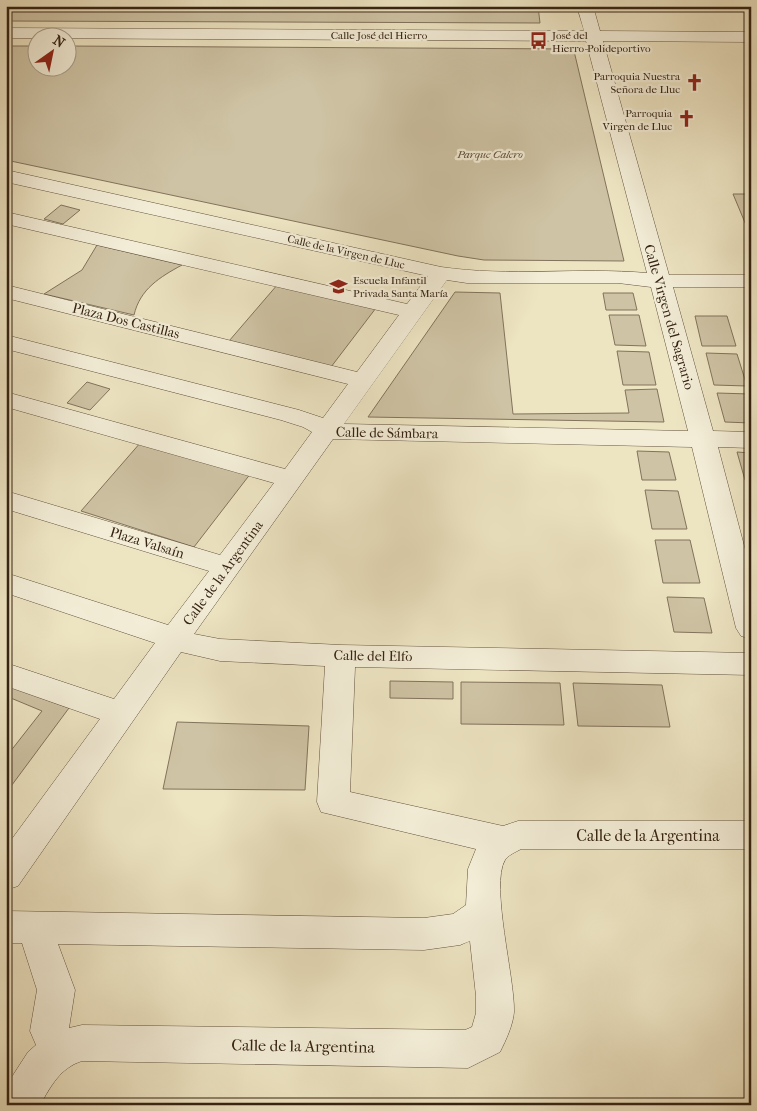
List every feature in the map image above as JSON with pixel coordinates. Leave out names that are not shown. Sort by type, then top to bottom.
[{"type":"street","name":"Calle Virgen del Sagrario","points":[[586,6],[703,439],[751,628]]},
{"type":"street","name":"Calle José del Hierro","points":[[6,33],[751,36]]},
{"type":"street","name":"Calle de la Virgen de Lluc","points":[[6,176],[441,273],[467,277],[618,277],[659,281],[751,281]]},
{"type":"street","points":[[6,218],[413,312]]},
{"type":"street","name":"Calle de la Argentina","points":[[10,862],[121,714],[174,638],[364,381],[441,273]]},
{"type":"street","name":"Plaza Dos Castillas","points":[[6,291],[364,381]]},
{"type":"street","name":"Calle de Sámbara","points":[[6,342],[290,415],[312,422],[327,431],[751,440]]},
{"type":"street","points":[[6,399],[292,478]]},
{"type":"street","name":"Plaza Valsaín","points":[[6,500],[227,567]]},
{"type":"street","name":"Calle del Elfo","points":[[6,583],[174,638],[220,650],[341,656],[751,664]]},
{"type":"street","points":[[341,656],[333,802],[505,840]]},
{"type":"street","points":[[6,674],[121,714]]},
{"type":"street","name":"Calle de la Argentina","points":[[17,1105],[42,1065],[60,1049],[82,1043],[468,1049],[487,1039],[495,1014],[485,912],[485,875],[491,853],[505,840],[518,835],[751,835]]},
{"type":"street","points":[[20,927],[424,934],[460,929],[485,912]]},
{"type":"street","points":[[20,927],[56,990],[49,1031],[60,1049]]},
{"type":"green space","points":[[6,6],[538,6],[540,23],[6,21]]},
{"type":"green space","name":"Parque Calero","points":[[6,46],[28,46],[28,78],[78,78],[78,46],[572,49],[624,261],[484,260],[458,256],[6,160]]},
{"type":"green space","points":[[733,194],[751,194],[751,237]]},
{"type":"green space","points":[[61,205],[80,210],[63,224],[44,219]]},
{"type":"green space","points":[[97,245],[182,265],[159,279],[146,291],[134,315],[44,294],[82,270]]},
{"type":"green space","points":[[278,284],[376,308],[331,367],[229,341]]},
{"type":"green space","points":[[455,292],[500,293],[513,414],[629,413],[625,390],[657,389],[664,422],[368,417]]},
{"type":"green space","points":[[603,293],[633,293],[637,310],[606,310]]},
{"type":"green space","points":[[609,315],[639,315],[646,346],[615,345]]},
{"type":"green space","points":[[695,316],[727,316],[736,346],[702,346]]},
{"type":"green space","points":[[617,351],[649,352],[656,385],[623,385]]},
{"type":"green space","points":[[706,353],[737,354],[747,386],[714,385]]},
{"type":"green space","points":[[87,382],[110,389],[90,410],[67,403]]},
{"type":"green space","points":[[717,393],[750,394],[751,423],[725,422]]},
{"type":"green space","points":[[141,442],[251,473],[194,547],[81,511]]},
{"type":"green space","points":[[637,451],[669,452],[676,480],[642,480]]},
{"type":"green space","points":[[737,452],[751,453],[751,480],[745,480]]},
{"type":"green space","points":[[645,490],[678,491],[687,529],[652,529]]},
{"type":"green space","points":[[655,540],[690,540],[700,583],[663,583]]},
{"type":"green space","points":[[667,597],[704,598],[712,633],[674,632]]},
{"type":"green space","points":[[390,681],[453,682],[453,699],[390,698]]},
{"type":"green space","points":[[461,682],[560,683],[564,725],[461,724]]},
{"type":"green space","points":[[573,683],[662,685],[670,727],[578,726]]},
{"type":"green space","points":[[6,685],[69,708],[6,793],[6,757],[42,711],[6,696]]},
{"type":"green space","points":[[177,722],[309,726],[305,790],[163,789]]},
{"type":"place","name":"José del Hierro-Polideportivo","points":[[538,41]]},
{"type":"place","name":"Parroquia Nuestra Señora de Lluc","points":[[694,82]]},
{"type":"place","name":"Parroquia Virgen de Lluc","points":[[686,119]]},
{"type":"place","name":"Escuela Infantil Privada Santa María","points":[[339,286]]}]
